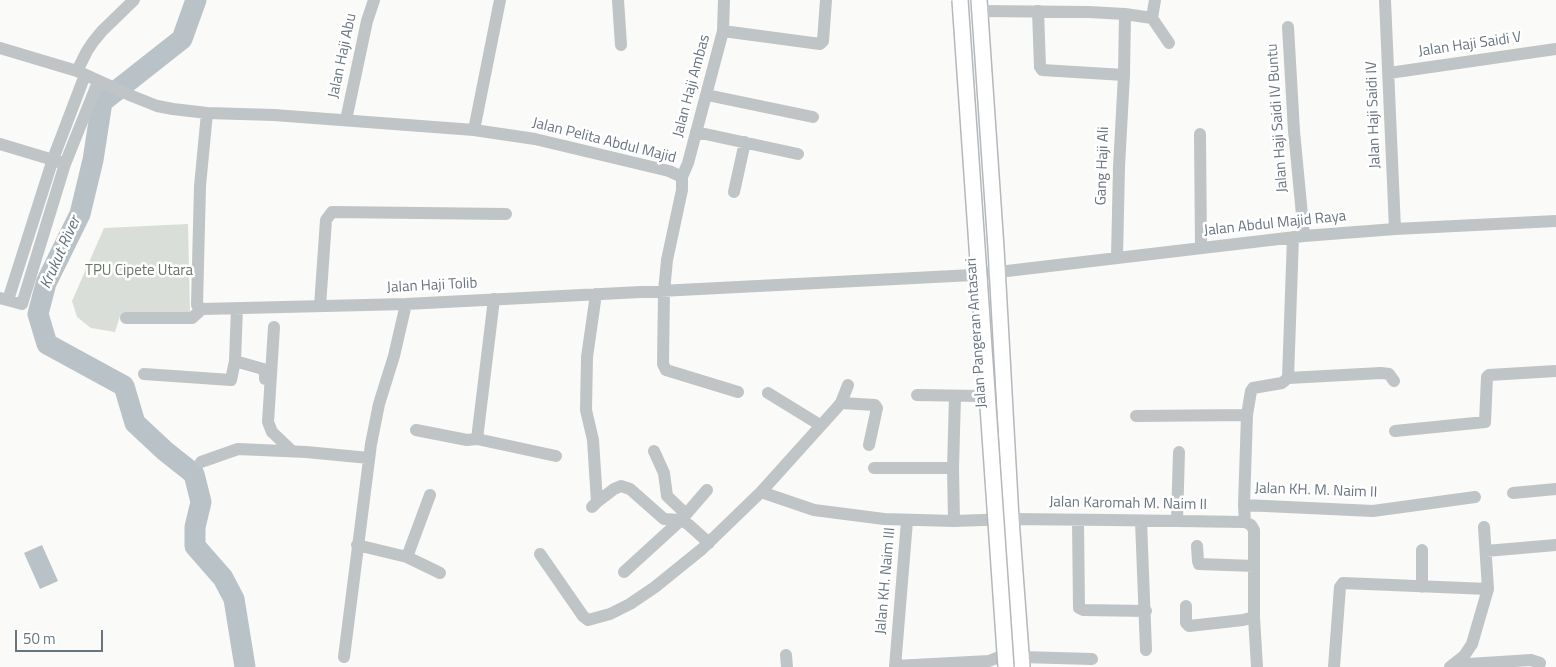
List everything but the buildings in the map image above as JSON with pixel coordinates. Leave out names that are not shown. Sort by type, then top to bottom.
[{"type":"main road","name":"Jalan Pangeran Antasari","points":[[954,0],[1001,664]]},
{"type":"main road","points":[[960,0],[1001,664]]},
{"type":"main road","name":"Jalan Pangeran Antasari","points":[[976,4],[998,272],[1019,664]]},
{"type":"main road","points":[[976,4],[1019,664]]},
{"type":"street","points":[[100,83],[65,164],[22,304],[4,299],[53,159],[87,50],[102,31],[134,0]]},
{"type":"street","name":"Jalan Haji Abu","points":[[346,120],[367,20],[374,0]]},
{"type":"street","points":[[474,130],[500,0]]},
{"type":"street","points":[[618,0],[621,45]]},
{"type":"street","name":"Jalan Haji Ambas","points":[[682,178],[688,163],[723,32],[724,0]]},
{"type":"street","name":"Jalan Haji Ambas","points":[[723,32],[820,44],[822,41],[826,0]]},
{"type":"street","points":[[1155,0],[1152,18],[1169,43]]},
{"type":"street","name":"Jalan Haji Saidi IV","points":[[1385,0],[1395,229]]},
{"type":"street","points":[[976,4],[1038,11],[1061,5],[1089,6],[1152,18]]},
{"type":"street","points":[[1038,11],[1040,67],[1042,70],[1124,75]]},
{"type":"street","name":"Gang Haji Ali","points":[[1117,257],[1124,75],[1124,14]]},
{"type":"street","name":"Jalan Haji Saidi IV Buntu","points":[[1288,27],[1299,237],[1288,378]]},
{"type":"street","name":"Jalan Pelita Abdul Majid","points":[[0,48],[81,73],[100,83],[157,106],[207,113],[274,115],[474,130],[535,139],[669,171],[682,178],[682,190],[666,260],[663,364],[666,370],[738,392]]},
{"type":"street","name":"Jalan Haji Saidi V","points":[[1389,73],[1556,49]]},
{"type":"street","points":[[706,95],[813,117]]},
{"type":"street","points":[[126,318],[192,318],[202,309],[197,305],[197,295],[200,186],[207,113]]},
{"type":"street","points":[[696,132],[798,154]]},
{"type":"street","points":[[1200,134],[1202,248]]},
{"type":"street","points":[[734,192],[745,142]]},
{"type":"street","points":[[0,144],[65,164]]},
{"type":"street","points":[[320,306],[326,220],[332,212],[506,214]]},
{"type":"street","name":"Jalan Abdul Majid Raya","points":[[998,272],[1299,237],[1395,229],[1556,221]]},
{"type":"street","points":[[664,291],[973,275],[998,272]]},
{"type":"street","name":"Jalan Haji Tolib","points":[[202,309],[406,304],[664,291]]},
{"type":"street","points":[[596,294],[587,357],[586,410],[593,440],[595,504],[614,489],[621,486],[630,489],[664,519],[684,517]]},
{"type":"street","points":[[477,439],[494,299]]},
{"type":"street","points":[[344,657],[369,458],[379,404],[394,356],[406,304]]},
{"type":"street","points":[[144,374],[229,381],[233,377],[235,361],[237,308]]},
{"type":"street","points":[[274,327],[268,425],[274,434],[292,451]]},
{"type":"street","points":[[235,361],[262,369],[265,379]]},
{"type":"street","points":[[1395,431],[1485,422],[1487,377],[1489,375],[1556,371]]},
{"type":"street","points":[[1257,667],[1254,617],[1254,530],[1251,525],[1245,522],[1244,506],[1247,415],[1251,391],[1253,388],[1282,383],[1288,378],[1381,373],[1389,374],[1394,381]]},
{"type":"street","points":[[540,554],[583,616],[588,620],[610,614],[630,604],[655,587],[709,543],[761,492],[841,403],[848,384]]},
{"type":"street","points":[[768,394],[820,425]]},
{"type":"street","points":[[917,396],[981,396]]},
{"type":"street","points":[[954,397],[954,521]]},
{"type":"street","points":[[841,403],[875,405],[877,408],[869,445]]},
{"type":"street","points":[[1136,416],[1247,415]]},
{"type":"street","points":[[416,430],[467,440],[477,439],[556,456]]},
{"type":"street","points":[[200,462],[238,449],[292,451],[369,458]]},
{"type":"street","points":[[654,451],[664,474],[666,496],[689,525],[709,543]]},
{"type":"street","points":[[1177,521],[1179,452]]},
{"type":"street","points":[[874,468],[953,468]]},
{"type":"street","points":[[1513,493],[1556,489]]},
{"type":"street","points":[[624,572],[684,517],[707,490]]},
{"type":"street","points":[[761,492],[814,510],[848,516],[907,521]]},
{"type":"street","points":[[408,557],[430,495]]},
{"type":"street","name":"Jalan KH. M. Naim II","points":[[1244,506],[1373,511],[1476,497]]},
{"type":"street","name":"Jalan Karomah M. Naim II","points":[[990,520],[1245,522]]},
{"type":"street","name":"Jalan KH. Naim III","points":[[895,666],[907,521],[990,520]]},
{"type":"street","points":[[1078,521],[1079,608],[1082,610],[1146,612]]},
{"type":"street","points":[[1141,521],[1146,650]]},
{"type":"street","points":[[1451,666],[1464,656],[1472,644],[1488,590],[1484,527]]},
{"type":"street","points":[[357,544],[408,557],[440,573]]},
{"type":"street","points":[[1197,546],[1199,564],[1254,566]]},
{"type":"street","points":[[1486,551],[1553,549]]},
{"type":"street","points":[[1422,550],[1422,587]]},
{"type":"street","points":[[1334,667],[1341,584],[1343,583],[1488,590]]},
{"type":"street","points":[[1186,606],[1186,623],[1189,626],[1254,617]]},
{"type":"street","points":[[1019,664],[1092,659]]},
{"type":"street","points":[[1451,666],[1531,660],[1540,662]]},
{"type":"street","points":[[895,666],[989,661],[1001,664]]},
{"type":"green space","name":"TPU Cipete Utara","points":[[188,224],[190,312],[120,316],[115,332],[91,328],[77,317],[72,301],[104,228]]},
{"type":"shaded area","points":[[42,545],[58,581],[40,589],[24,553]]},
{"type":"waterway","name":"Krukut River","points":[[196,0],[182,39],[102,102],[93,160],[80,214],[46,283],[38,314],[47,344],[124,386],[135,423],[165,451],[194,474],[201,502],[195,527],[195,546],[223,578],[234,599],[245,667]]}]
